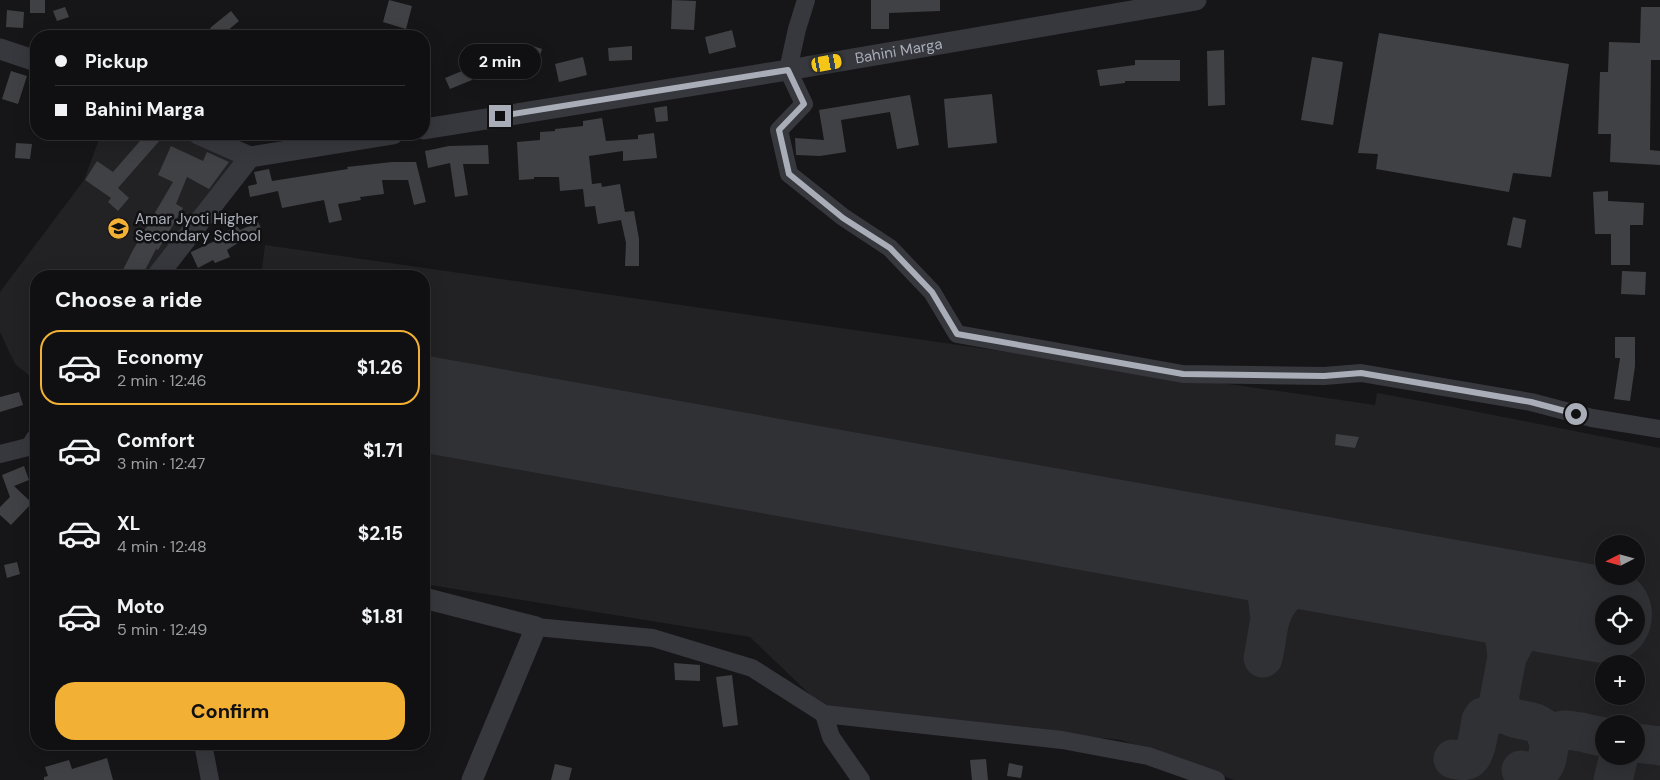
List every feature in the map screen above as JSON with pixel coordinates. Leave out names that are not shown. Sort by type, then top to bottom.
[{"type":"street","points":[[806,0],[796,29],[788,70],[804,104],[779,130],[789,174],[843,218],[890,248],[932,292],[957,334],[1183,374],[1324,376],[1361,373],[1531,402],[1592,418],[1660,430]]},
{"type":"street","name":"Bahini Marga","points":[[430,128],[788,70],[1196,0]]},
{"type":"street","points":[[0,49],[30,59]]},
{"type":"street","points":[[212,140],[250,157],[356,140]]},
{"type":"street","points":[[162,270],[250,157]]},
{"type":"street","points":[[0,454],[30,445]]},
{"type":"street","points":[[430,600],[536,627],[653,638],[752,668],[824,714],[1062,740],[1148,756],[1216,780]]},
{"type":"street","points":[[472,780],[536,627]]},
{"type":"street","points":[[824,714],[831,738],[861,780]]},
{"type":"street","points":[[203,750],[210,780]]},
{"type":"shaded area","name":"Amar Jyoti Higher Secondary School","points":[[99,140],[198,140],[240,163],[159,270],[30,270],[30,376],[15,364],[0,332],[0,292],[84,180]]},
{"type":"shaded area","points":[[265,245],[1375,405],[1377,393],[1660,448],[1660,780],[1234,780],[1121,740],[824,708],[750,637],[430,585],[430,270],[262,270]]},
{"type":"building","points":[[30,0],[45,0],[45,13],[30,13]]},
{"type":"building","points":[[389,0],[412,6],[406,29],[383,22]]},
{"type":"building","points":[[672,0],[696,1],[694,30],[671,29]]},
{"type":"building","points":[[871,0],[940,0],[940,11],[889,13],[889,29],[871,29]]},
{"type":"building","points":[[65,7],[69,17],[57,21],[53,11]]},
{"type":"building","points":[[1641,7],[1660,7],[1660,60],[1651,60],[1650,150],[1660,151],[1660,165],[1610,162],[1611,134],[1598,134],[1600,72],[1608,72],[1609,42],[1640,43]]},
{"type":"building","points":[[7,10],[24,12],[23,28],[6,27]]},
{"type":"building","points":[[231,11],[239,21],[228,30],[212,30],[210,28]]},
{"type":"building","points":[[732,30],[736,47],[709,54],[705,37]]},
{"type":"building","points":[[1379,33],[1569,64],[1551,177],[1513,173],[1509,192],[1376,169],[1378,154],[1358,153]]},
{"type":"building","points":[[524,43],[542,49],[533,76],[516,70]]},
{"type":"building","points":[[632,46],[632,60],[609,61],[608,48]]},
{"type":"building","points":[[1224,50],[1225,105],[1208,106],[1207,51]]},
{"type":"building","points":[[583,57],[587,75],[559,82],[555,64]]},
{"type":"building","points":[[1312,57],[1343,62],[1333,125],[1301,120]]},
{"type":"building","points":[[1135,60],[1180,60],[1180,81],[1125,81],[1125,83],[1100,86],[1097,70],[1135,65]]},
{"type":"building","points":[[467,69],[472,80],[450,89],[445,78]]},
{"type":"building","points":[[11,71],[27,76],[18,104],[2,99]]},
{"type":"building","points":[[992,94],[997,143],[948,148],[944,99]]},
{"type":"building","points":[[910,95],[919,145],[897,149],[890,112],[841,120],[846,152],[820,156],[796,155],[795,138],[824,140],[819,110]]},
{"type":"building","points":[[667,106],[668,121],[656,122],[654,108]]},
{"type":"building","points":[[602,118],[606,141],[638,139],[638,135],[654,133],[657,158],[623,161],[623,151],[589,156],[592,184],[601,183],[602,187],[620,184],[625,212],[634,211],[639,239],[639,266],[625,266],[626,243],[621,220],[598,224],[595,206],[585,207],[583,189],[560,191],[559,177],[534,177],[534,179],[519,180],[517,142],[540,140],[540,132],[583,126],[583,121]]},
{"type":"building","points":[[141,140],[160,140],[118,188],[129,198],[118,211],[108,202],[111,198],[85,180],[97,161],[113,172]]},
{"type":"building","points":[[16,143],[32,144],[30,159],[15,158]]},
{"type":"building","points":[[488,145],[489,164],[463,164],[468,195],[455,197],[450,163],[428,168],[425,151],[449,146]]},
{"type":"building","points":[[171,146],[203,161],[207,152],[229,162],[209,189],[187,177],[176,204],[183,208],[158,250],[156,249],[145,270],[123,270],[173,182],[158,175]]},
{"type":"building","points":[[392,162],[416,162],[426,202],[414,205],[408,180],[382,180],[384,194],[360,197],[361,200],[338,204],[342,220],[329,223],[324,200],[282,208],[278,191],[250,197],[248,186],[257,184],[254,172],[269,169],[272,181],[348,169],[347,167]]},
{"type":"building","points":[[1608,191],[1608,201],[1644,203],[1643,225],[1630,225],[1630,265],[1611,265],[1611,234],[1595,234],[1593,192]]},
{"type":"building","points":[[1513,217],[1526,220],[1521,248],[1507,245]]},
{"type":"building","points":[[258,222],[261,228],[227,250],[230,257],[215,263],[213,260],[198,268],[191,252],[228,235],[226,232],[236,225],[240,230]]},
{"type":"building","points":[[1622,271],[1646,272],[1645,295],[1621,294]]},
{"type":"building","points":[[1615,337],[1635,337],[1635,366],[1630,401],[1614,399],[1620,358],[1615,358]]},
{"type":"building","points":[[19,392],[23,405],[0,412],[0,397]]},
{"type":"building","points":[[1336,434],[1359,437],[1355,448],[1335,445]]},
{"type":"building","points":[[24,466],[29,480],[14,486],[30,501],[30,505],[11,525],[0,515],[0,507],[10,497],[2,475]]},
{"type":"building","points":[[17,562],[20,574],[7,578],[4,565]]},
{"type":"building","points":[[674,663],[700,665],[700,681],[675,680]]},
{"type":"building","points":[[732,675],[738,725],[723,727],[716,677]]},
{"type":"building","points":[[107,758],[113,780],[44,780],[44,777],[48,776],[45,767],[69,760],[72,769]]},
{"type":"building","points":[[986,759],[988,780],[972,780],[970,760]]},
{"type":"building","points":[[1009,763],[1023,766],[1021,778],[1007,776]]},
{"type":"building","points":[[555,764],[572,768],[569,780],[551,780]]},
{"type":"taxiway","points":[[1231,548],[1260,579],[1267,595],[1270,618]]},
{"type":"taxiway","points":[[1263,658],[1270,620],[1274,608],[1281,598],[1309,579],[1342,568]]},
{"type":"taxiway","points":[[1457,588],[1484,607],[1495,619],[1504,637],[1507,657]]},
{"type":"taxiway","points":[[1453,759],[1465,760],[1472,756],[1476,747],[1481,720],[1483,717],[1494,715],[1497,710],[1507,657],[1518,636],[1534,620],[1549,612],[1574,609]]},
{"type":"taxiway","points":[[1499,701],[1508,715],[1537,724],[1543,728],[1549,744]]},
{"type":"taxiway","points":[[1521,770],[1535,772],[1544,766],[1553,735],[1558,732],[1569,730],[1595,735]]},
{"type":"taxiway","points":[[1645,744],[1660,746]]},
{"type":"taxiway","points":[[1613,780],[1617,765]]},
{"type":"runway","points":[[430,405],[1595,613]]},
{"type":"place","name":"Amar Jyoti Higher Secondary School","points":[[119,228]]},
{"type":"route","points":[[500,116],[788,70],[804,104],[779,130],[789,174],[843,218],[890,248],[932,292],[957,334],[1183,374],[1324,376],[1361,373],[1531,402],[1576,414]]}]
